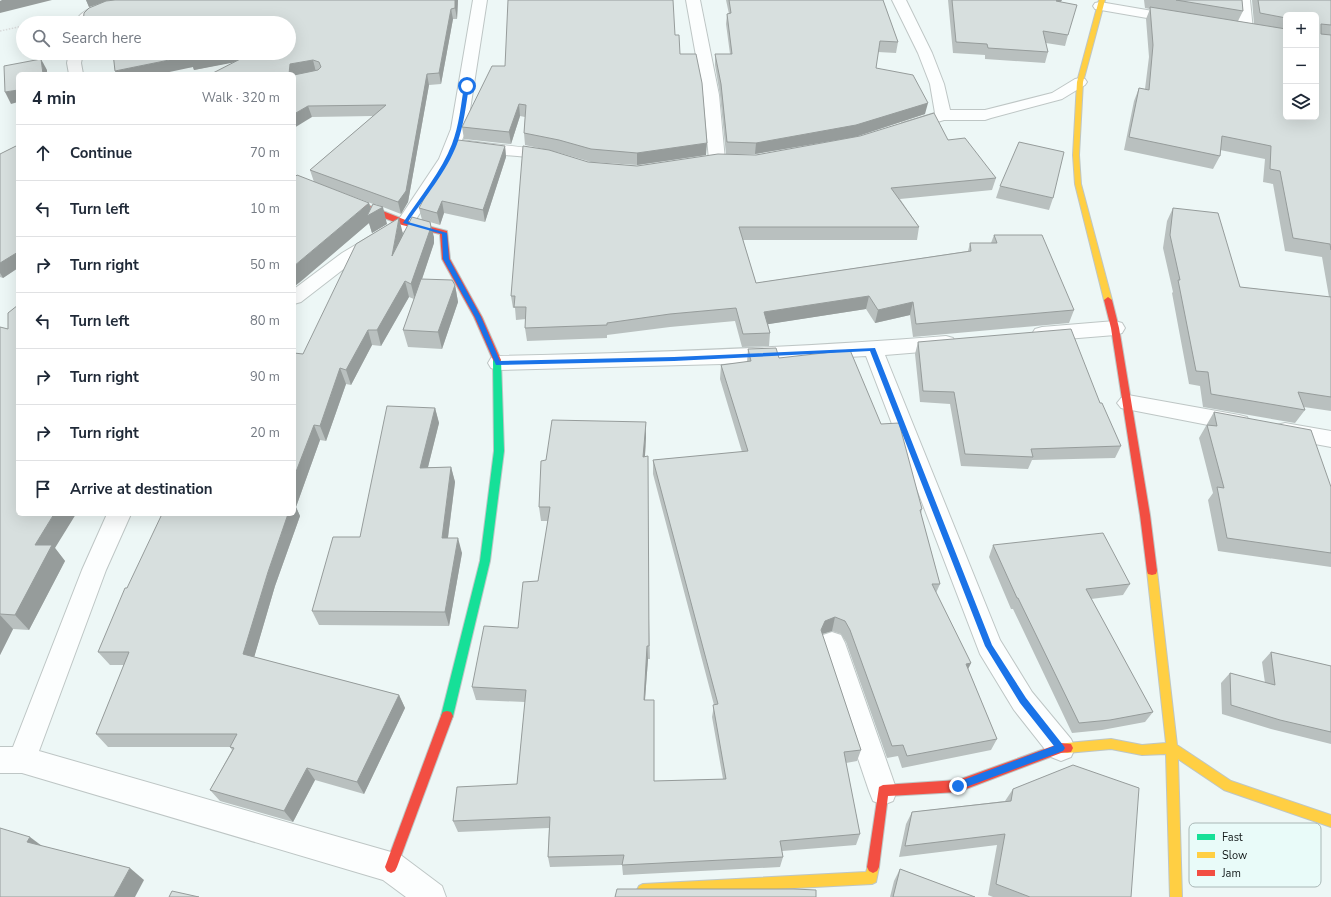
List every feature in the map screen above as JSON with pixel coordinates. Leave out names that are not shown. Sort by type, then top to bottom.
[{"type":"street","points":[[86,16],[101,10],[160,0]]},
{"type":"street","points":[[296,296],[348,257],[405,223],[447,159],[459,129],[480,0]]},
{"type":"street","points":[[693,0],[712,95],[717,161]]},
{"type":"street","points":[[899,0],[925,53],[937,84],[943,115]]},
{"type":"street","points":[[1231,28],[1252,31],[1243,0]]},
{"type":"street","points":[[1176,897],[1172,748],[1145,515],[1115,328],[1078,184],[1076,155],[1080,82],[1101,3],[1186,20]]},
{"type":"street","points":[[75,60],[76,72]]},
{"type":"street","points":[[894,131],[943,115],[985,115],[1057,96],[1080,82]]},
{"type":"street","points":[[454,144],[496,150],[529,152],[568,161]]},
{"type":"street","points":[[346,200],[405,223],[444,233],[446,259],[478,317],[498,364],[499,451],[485,561],[450,709],[391,867]]},
{"type":"street","points":[[1021,336],[1115,328]]},
{"type":"street","points":[[498,364],[674,359],[873,349],[967,341]]},
{"type":"street","points":[[873,349],[989,646],[1023,701],[1061,748]]},
{"type":"street","points":[[1128,403],[1331,439]]},
{"type":"street","points":[[118,516],[11,760],[391,867],[431,897]]},
{"type":"street","points":[[633,891],[872,878],[883,791],[832,643]]},
{"type":"street","points":[[883,791],[958,786],[1061,748],[1111,744],[1142,750],[1172,748],[1228,786],[1314,814],[1331,822]]},
{"type":"path","points":[[0,31],[16,28]]},
{"type":"building","points":[[455,0],[455,8],[451,9],[439,73],[427,74],[406,191],[398,202],[310,170],[386,105],[308,106],[296,113],[296,75],[318,70],[321,67],[319,62],[313,60],[290,64],[289,72],[215,72],[238,60],[296,60],[296,16],[84,16],[84,13],[89,8],[106,1]]},
{"type":"building","points":[[508,0],[673,0],[675,35],[679,35],[680,54],[696,54],[702,83],[707,143],[637,153],[591,149],[559,140],[524,133],[526,105],[519,104],[509,132],[462,127],[492,66],[505,66]]},
{"type":"building","points":[[729,0],[883,0],[898,42],[880,41],[876,68],[913,75],[928,103],[856,125],[756,143],[727,142],[721,84],[715,54],[732,54],[727,14],[731,13]]},
{"type":"building","points":[[952,0],[1057,0],[1056,1],[1077,5],[1068,35],[1043,31],[1048,52],[988,48],[987,44],[956,42]]},
{"type":"building","points":[[1176,0],[1242,0],[1243,11]]},
{"type":"building","points":[[1258,0],[1331,0],[1331,25],[1321,24],[1321,34],[1331,35],[1331,250],[1330,244],[1293,238],[1280,171],[1270,169],[1271,146],[1222,136],[1220,156],[1129,137],[1139,88],[1149,90],[1153,45],[1150,7],[1283,29],[1283,120],[1319,120],[1319,12],[1283,12],[1283,17],[1260,13]]},
{"type":"building","points":[[41,60],[43,72],[16,72],[16,90],[5,92],[4,66]]},
{"type":"building","points":[[114,60],[169,60],[115,71]]},
{"type":"building","points":[[934,113],[948,140],[965,138],[996,178],[891,188],[919,227],[739,227],[756,283],[971,251],[970,243],[997,243],[994,235],[1042,235],[1074,310],[916,324],[913,302],[878,310],[869,296],[764,312],[770,333],[743,334],[736,308],[670,314],[607,323],[607,325],[525,328],[526,307],[514,307],[515,296],[511,296],[523,146],[549,150],[588,162],[637,166],[718,154],[756,155],[860,136]]},
{"type":"building","points":[[458,140],[505,146],[483,210],[442,201],[437,213],[419,208],[437,175]]},
{"type":"building","points":[[1019,142],[1064,152],[1053,198],[1000,186]]},
{"type":"building","points":[[16,146],[16,253],[0,263],[0,154]]},
{"type":"building","points":[[297,175],[369,203],[296,264]]},
{"type":"building","points":[[373,204],[383,207],[367,216]]},
{"type":"building","points":[[1173,208],[1218,213],[1240,287],[1331,297],[1331,397],[1298,392],[1305,410],[1211,394],[1208,372],[1196,371],[1178,280],[1180,280],[1170,235]]},
{"type":"building","points":[[412,217],[430,222],[431,227],[411,284],[405,281],[377,330],[368,330],[346,370],[340,368],[320,426],[314,425],[296,472],[296,353],[303,354],[356,244],[399,218],[392,256]]},
{"type":"building","points":[[421,279],[452,280],[455,285],[438,332],[403,330]]},
{"type":"building","points":[[16,307],[16,516],[53,516],[35,545],[52,545],[15,615],[0,614],[0,327],[8,329],[8,313]]},
{"type":"building","points":[[1071,329],[1100,403],[1102,403],[1121,446],[1031,449],[1033,457],[965,454],[954,392],[923,391],[918,342]]},
{"type":"building","points":[[776,348],[779,358],[850,350],[881,424],[899,423],[940,584],[932,584],[971,663],[966,664],[997,739],[907,756],[903,745],[892,746],[850,630],[845,621],[835,617],[825,621],[821,630],[861,750],[844,752],[860,834],[780,841],[783,857],[622,865],[624,855],[548,857],[550,817],[453,821],[457,787],[517,784],[526,690],[472,687],[484,626],[518,628],[523,582],[538,581],[550,507],[539,507],[541,461],[546,460],[552,420],[646,422],[643,457],[648,456],[649,646],[647,646],[644,700],[654,700],[654,781],[726,779],[713,705],[718,704],[653,460],[748,451],[721,365],[751,361],[748,349]]},
{"type":"building","points":[[387,406],[435,408],[420,468],[451,467],[442,538],[458,538],[445,612],[312,611],[333,537],[360,537]]},
{"type":"building","points":[[1214,412],[1311,430],[1331,487],[1331,553],[1227,538],[1217,487],[1224,488],[1207,425],[1217,426]]},
{"type":"building","points":[[161,516],[287,516],[268,572],[243,654],[399,695],[357,782],[307,768],[284,811],[210,790],[234,748],[230,747],[237,734],[96,734],[129,652],[98,652],[125,588],[127,588]]},
{"type":"building","points":[[1103,533],[1130,584],[1086,589],[1153,712],[1110,720],[1079,723],[1017,598],[993,545]]},
{"type":"building","points":[[1271,652],[1331,666],[1331,732],[1280,720],[1231,705],[1230,673],[1275,685]]},
{"type":"building","points":[[1073,765],[1139,788],[1131,897],[1030,897],[996,884],[1005,834],[905,846],[912,812],[1011,801],[1013,789]]},
{"type":"building","points":[[0,828],[30,837],[27,842],[130,868],[114,897],[0,897]]},
{"type":"building","points":[[900,869],[975,897],[893,897]]},
{"type":"building","points":[[617,889],[794,889],[816,890],[816,897],[615,897]]},
{"type":"building","points":[[172,891],[199,897],[169,897]]},
{"type":"traffic: fast","points":[[447,716],[485,561],[499,451],[497,360]]},
{"type":"traffic: slow","points":[[1102,0],[1080,82],[1076,155],[1078,184],[1108,300]]},
{"type":"traffic: slow","points":[[1152,571],[1172,748],[1176,897]]},
{"type":"traffic: slow","points":[[1067,748],[1111,744],[1142,750],[1172,748],[1228,786],[1331,821]]},
{"type":"traffic: slow","points":[[643,890],[872,878],[873,867]]},
{"type":"traffic: jam","points":[[357,204],[405,223],[444,233],[446,259],[478,317],[497,360]]},
{"type":"traffic: jam","points":[[1108,300],[1115,328],[1145,515],[1152,571]]},
{"type":"traffic: jam","points":[[391,867],[447,716]]},
{"type":"traffic: jam","points":[[873,867],[883,791],[958,786],[1061,748],[1067,748]]},
{"type":"route","points":[[467,86],[459,129],[454,144],[447,159],[405,223],[444,233],[446,259],[478,317],[498,364],[674,359],[873,349],[989,646],[1023,701],[1061,748],[958,786]]}]
